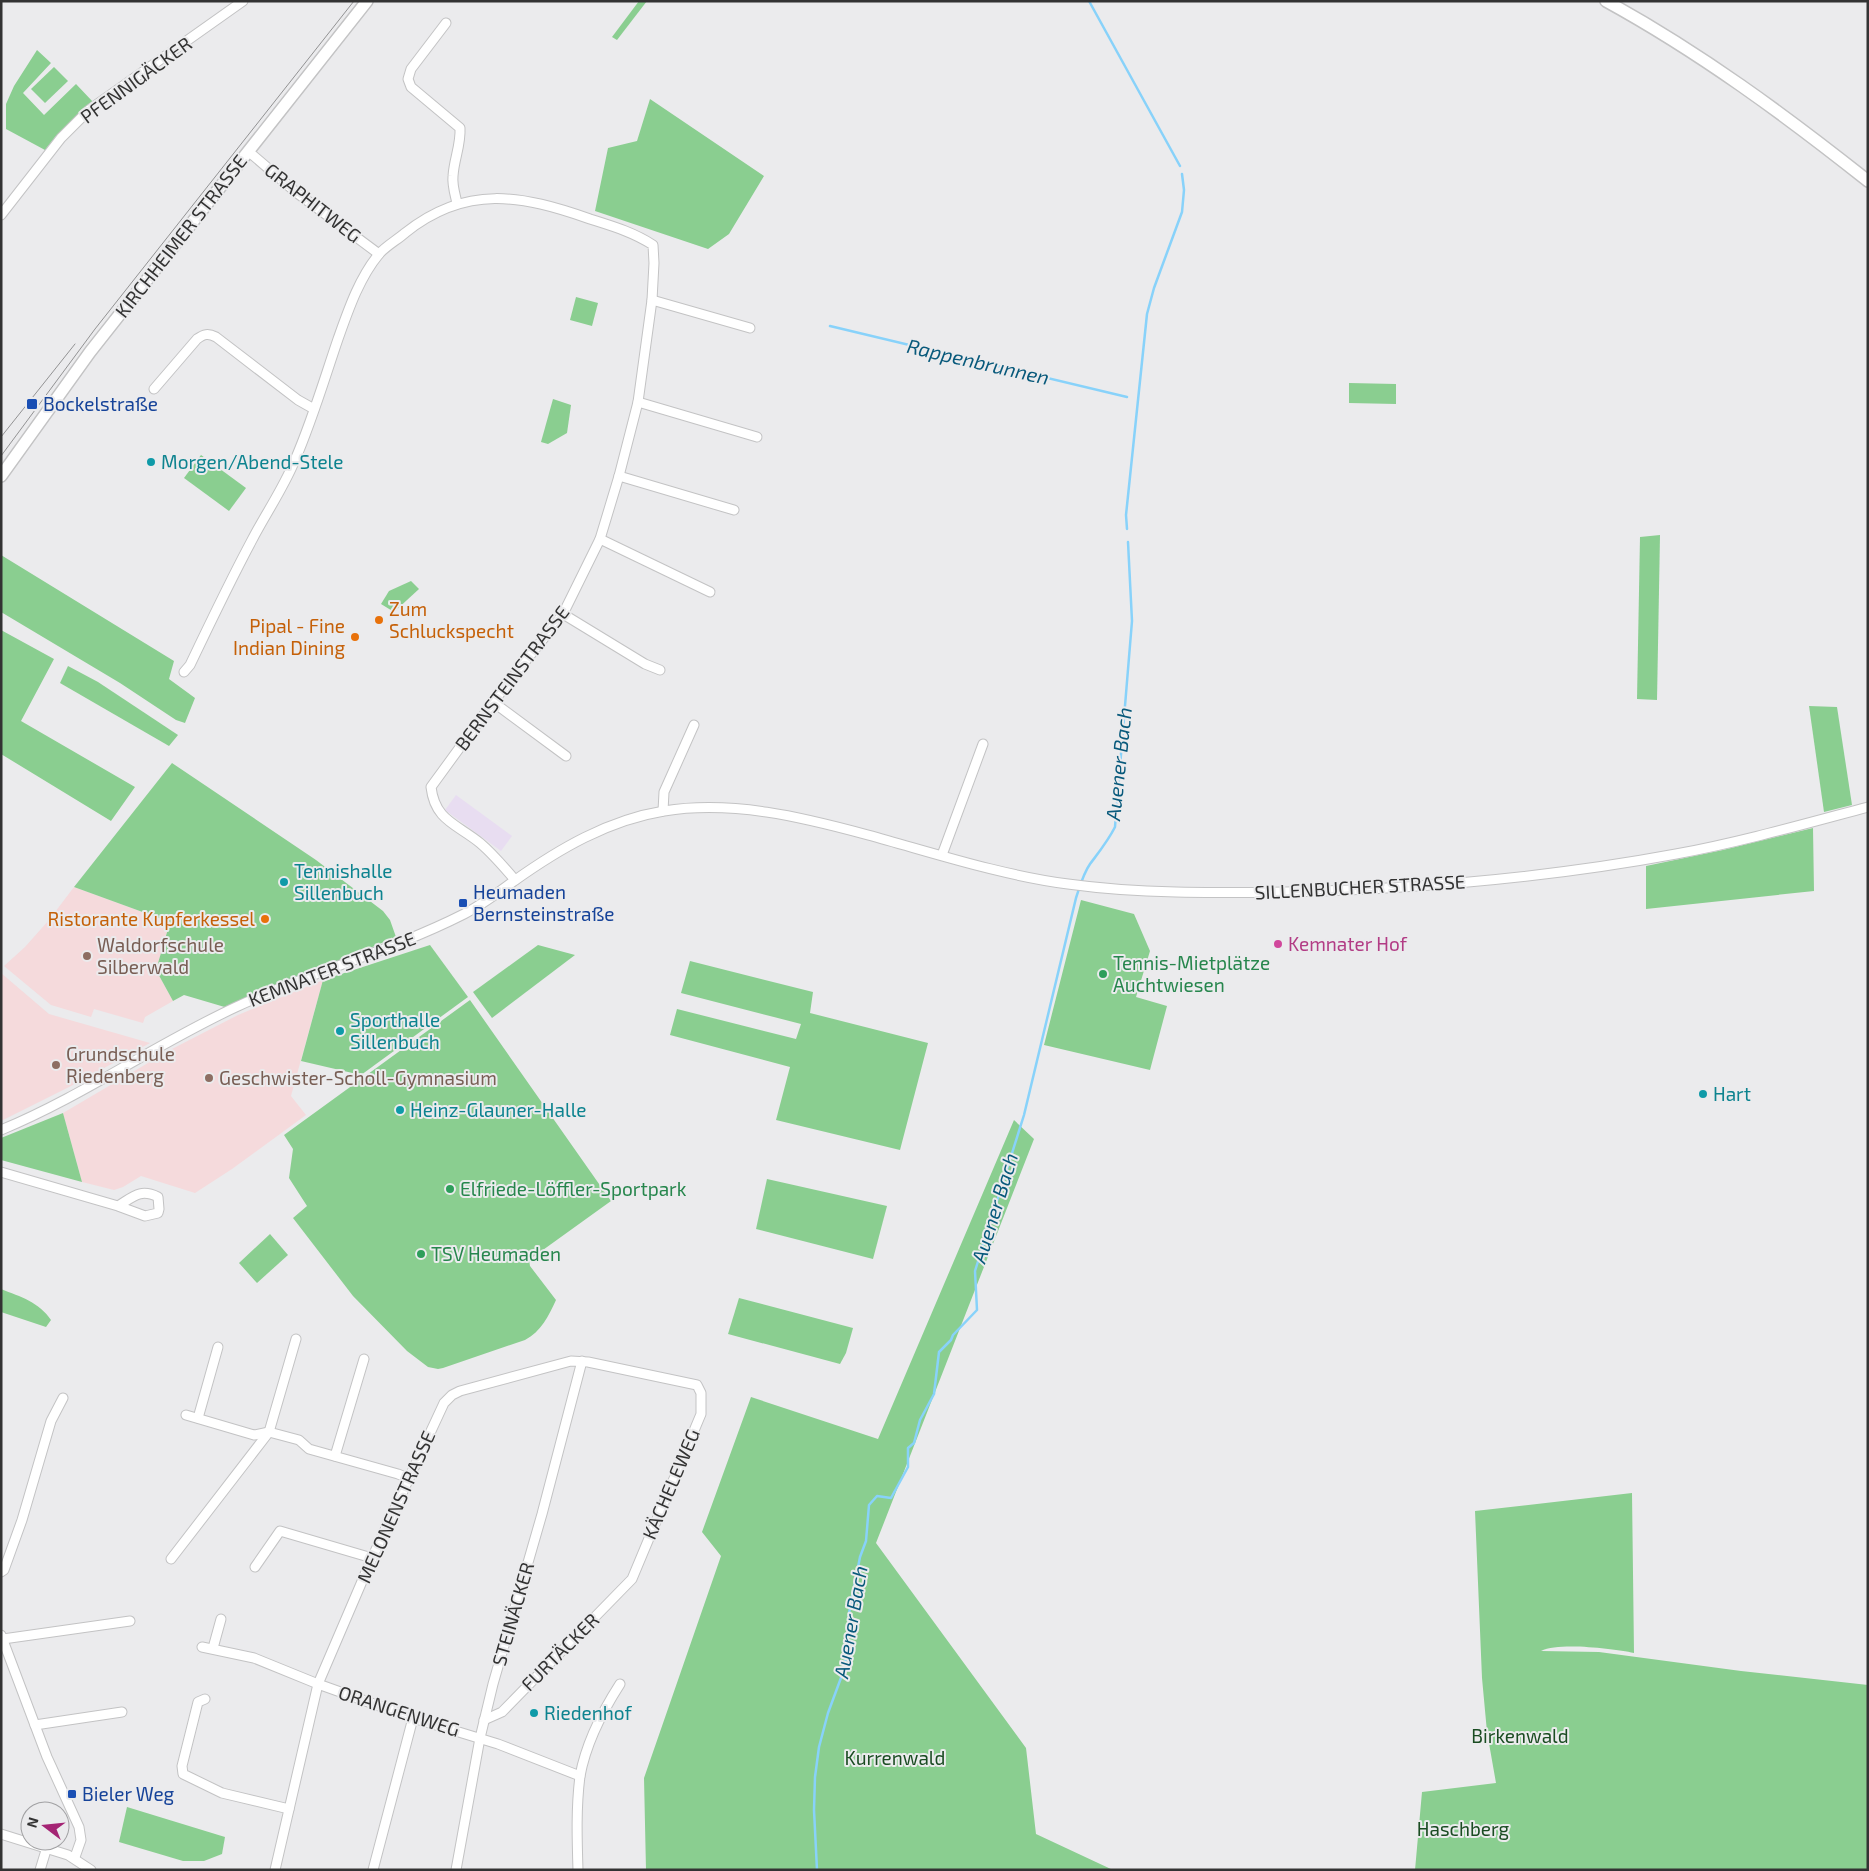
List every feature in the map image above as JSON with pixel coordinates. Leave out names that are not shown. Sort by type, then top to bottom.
[{"type":"main road","name":"KIRCHHEIMER STRASSE","points":[[1,476],[90,352],[367,1]]},
{"type":"main road","points":[[1606,1],[1672,39],[1734,80],[1782,114],[1868,181]]},
{"type":"street","name":"PFENNIGÄCKER","points":[[1,215],[61,138],[89,110],[243,1]]},
{"type":"street","points":[[446,22],[411,69],[408,79],[411,87],[460,128],[460,140],[452,183],[457,204]]},
{"type":"street","name":"GRAPHITWEG","points":[[248,151],[297,193],[379,254]]},
{"type":"street","name":"BERNSTEINSTRASSE","points":[[184,672],[190,666],[252,540],[280,494],[295,461],[349,310],[379,254],[419,222],[440,210],[457,204],[493,198],[521,200],[563,209],[637,235],[652,245],[654,264],[652,300],[638,402],[600,539],[563,614],[493,702],[431,787],[432,800],[438,812],[479,842],[515,880]]},
{"type":"street","points":[[652,300],[750,328]]},
{"type":"street","points":[[154,389],[197,339],[204,334],[210,334],[298,400],[314,409]]},
{"type":"street","points":[[638,402],[757,436]]},
{"type":"street","points":[[619,476],[734,510]]},
{"type":"street","points":[[600,539],[710,592]]},
{"type":"street","points":[[563,614],[645,664],[660,670]]},
{"type":"street","points":[[493,702],[566,756]]},
{"type":"street","points":[[663,811],[664,792],[694,725]]},
{"type":"street","points":[[942,855],[983,744]]},
{"type":"street","name":"KEMNATER STRASSE","points":[[1,1130],[82,1091],[164,1043],[233,1008],[268,992],[427,932],[471,910],[559,851],[612,824],[663,811],[691,808],[725,808],[799,818],[851,831]]},
{"type":"street","name":"SILLENBUCHER STRASSE","points":[[851,831],[1019,875],[1074,885],[1154,892],[1239,893],[1377,889],[1495,880],[1598,867],[1680,854],[1868,808]]},
{"type":"street","points":[[1,1172],[118,1206]]},
{"type":"street","points":[[171,1559],[269,1432],[296,1339]]},
{"type":"street","points":[[198,1418],[218,1347]]},
{"type":"street","points":[[335,1456],[364,1359]]},
{"type":"street","name":"MELONENSTRASSE","points":[[275,1870],[318,1684],[372,1558],[439,1411],[452,1395],[460,1391],[562,1364],[582,1361],[674,1379],[697,1385],[700,1388]]},
{"type":"street","name":"STEINÄCKER","points":[[456,1870],[484,1720],[542,1514],[582,1361]]},
{"type":"street","name":"KÄCHELEWEG","points":[[632,1579],[701,1414],[700,1388]]},
{"type":"street","points":[[1,1572],[4,1570],[22,1520],[50,1421],[63,1398]]},
{"type":"street","points":[[186,1415],[254,1434],[269,1432],[299,1440],[309,1449],[408,1478]]},
{"type":"street","points":[[255,1567],[280,1531],[372,1558]]},
{"type":"street","name":"FURTÄCKER","points":[[484,1720],[502,1712],[632,1579]]},
{"type":"street","points":[[213,1648],[221,1619]]},
{"type":"street","points":[[75,1857],[81,1840],[79,1827],[47,1758],[2,1637],[130,1622]]},
{"type":"street","name":"ORANGENWEG","points":[[202,1647],[254,1658],[318,1684],[413,1718],[480,1738],[580,1776]]},
{"type":"street","points":[[578,1870],[580,1776],[603,1710],[620,1684]]},
{"type":"street","points":[[205,1699],[198,1702],[182,1766],[183,1774],[222,1792],[289,1809]]},
{"type":"street","points":[[35,1725],[122,1712]]},
{"type":"street","points":[[373,1870],[413,1718]]},
{"type":"street","points":[[1,1834],[20,1840]]},
{"type":"street","points":[[40,1870],[45,1851]]},
{"type":"street","points":[[56,1851],[75,1857],[91,1870]]},
{"type":"shaded area","points":[[456,795],[512,836],[501,851],[445,810]]},
{"type":"shaded area","name":"Waldorfschule Silberwald","points":[[74,887],[170,922],[156,970],[173,1001],[145,1017],[143,1023],[94,1009],[91,1017],[51,1005],[4,966],[25,947],[49,920]]},
{"type":"shaded area","name":"Grundschule Riedenberg","points":[[1,973],[49,1014],[150,1043],[1,1121]]},
{"type":"shaded area","name":"Geschwister-Scholl-Gymnasium","points":[[323,980],[291,1096],[306,1115],[232,1169],[195,1193],[141,1176],[114,1190],[82,1182],[63,1113],[170,1050],[238,1015]]},
{"type":"green space","points":[[639,1],[647,1],[617,40],[612,37]]},
{"type":"green space","points":[[37,50],[51,63],[23,93],[44,115],[76,84],[93,102],[56,136],[45,150],[6,129],[6,104],[14,86]]},
{"type":"green space","points":[[54,67],[68,81],[45,103],[31,89]]},
{"type":"green space","points":[[650,99],[764,176],[729,234],[708,249],[595,211],[608,148],[637,141]]},
{"type":"green space","points":[[576,297],[598,303],[592,326],[570,320]]},
{"type":"green space","points":[[1349,383],[1396,384],[1396,404],[1349,403]]},
{"type":"green space","points":[[553,399],[571,405],[567,433],[548,444],[541,442]]},
{"type":"green space","points":[[201,455],[246,488],[229,511],[184,478]]},
{"type":"green space","points":[[1660,535],[1657,700],[1637,699],[1640,537]]},
{"type":"green space","points":[[1,555],[174,661],[169,679],[195,698],[185,723],[176,720],[120,683],[1,612]]},
{"type":"green space","points":[[411,581],[419,589],[394,612],[381,604],[389,591]]},
{"type":"green space","points":[[1,630],[54,659],[21,721],[135,787],[111,821],[1,754]]},
{"type":"green space","points":[[68,666],[98,682],[178,735],[169,746],[60,683]]},
{"type":"green space","points":[[1809,706],[1837,707],[1852,805],[1824,812]]},
{"type":"green space","points":[[172,763],[316,860],[383,911],[390,920],[396,937],[228,1008],[184,995],[173,1001],[156,970],[170,922],[74,887]]},
{"type":"green space","points":[[1813,828],[1814,891],[1646,909],[1646,866]]},
{"type":"green space","name":"Tennis-Mietplätze Auchtwiesen","points":[[1081,900],[1134,914],[1150,951],[1136,997],[1167,1006],[1150,1070],[1044,1045]]},
{"type":"green space","points":[[430,945],[468,997],[361,1075],[301,1061],[323,980]]},
{"type":"green space","points":[[538,945],[575,955],[492,1018],[473,992]]},
{"type":"green space","points":[[690,961],[813,992],[810,1013],[928,1043],[900,1150],[776,1120],[790,1067],[670,1035],[677,1009],[796,1039],[801,1024],[681,993]]},
{"type":"green space","name":"Elfriede-Löffler-Sportpark","points":[[470,1000],[611,1201],[529,1260],[530,1266],[556,1300],[540,1328],[531,1337],[438,1369],[428,1367],[407,1351],[353,1296],[293,1218],[307,1206],[289,1178],[293,1149],[284,1135]]},
{"type":"green space","points":[[63,1113],[82,1182],[1,1160],[1,1138]]},
{"type":"green space","name":"Kurrenwald","points":[[1014,1120],[1034,1139],[876,1543],[1026,1748],[1036,1834],[1113,1870],[646,1870],[644,1778],[721,1556],[702,1532],[751,1397],[878,1439]]},
{"type":"green space","points":[[767,1179],[887,1206],[873,1259],[756,1229]]},
{"type":"green space","points":[[270,1234],[288,1255],[257,1283],[239,1263]]},
{"type":"green space","points":[[1,1289],[35,1304],[41,1309],[51,1320],[46,1327],[1,1312]]},
{"type":"green space","points":[[739,1298],[853,1328],[846,1353],[840,1364],[728,1334]]},
{"type":"green space","points":[[1632,1493],[1634,1653],[1600,1648],[1573,1647],[1550,1648],[1541,1651],[1599,1652],[1741,1671],[1868,1685],[1868,1870],[1415,1870],[1422,1792],[1496,1783],[1487,1732],[1482,1678],[1475,1511]]},
{"type":"green space","points":[[127,1807],[225,1837],[222,1854],[204,1861],[183,1861],[119,1842]]},
{"type":"waterway","points":[[1089,1],[1180,166]]},
{"type":"waterway","points":[[1127,529],[1126,515],[1147,314],[1154,288],[1182,212],[1184,190],[1182,174]]},
{"type":"waterway","name":"Rappenbrunnen","points":[[830,326],[1127,397]]},
{"type":"waterway","name":"Auener Bach","points":[[817,1870],[814,1810],[815,1777],[819,1747],[828,1713],[845,1667],[849,1613],[860,1557],[866,1541],[869,1505],[877,1496],[891,1498],[908,1467],[908,1448],[914,1443],[920,1420],[934,1394],[939,1352],[977,1310],[975,1271],[1024,1115],[1076,898],[1088,868],[1115,827],[1132,621],[1128,542]]},
{"type":"tram line","points":[[1,456],[95,329],[354,1]]},
{"type":"tram line","points":[[1,437],[75,344]]},
{"type":"place","name":"Bockelstraße","points":[[32,404]]},
{"type":"place","name":"Morgen/Abend-Stele","points":[[151,462]]},
{"type":"place","name":"Zum Schluckspecht","points":[[379,620]]},
{"type":"place","name":"Pipal - Fine Indian Dining","points":[[355,637]]},
{"type":"place","name":"Tennishalle Sillenbuch","points":[[284,882]]},
{"type":"place","name":"Heumaden Bernsteinstraße","points":[[463,903]]},
{"type":"place","name":"Ristorante Kupferkessel","points":[[265,919]]},
{"type":"place","name":"Kemnater Hof","points":[[1278,944]]},
{"type":"place","name":"Waldorfschule Silberwald","points":[[87,956]]},
{"type":"place","name":"Tennis-Mietplätze Auchtwiesen","points":[[1103,974]]},
{"type":"place","name":"Sporthalle Sillenbuch","points":[[340,1031]]},
{"type":"place","name":"Grundschule Riedenberg","points":[[56,1065]]},
{"type":"place","name":"Geschwister-Scholl-Gymnasium","points":[[209,1078]]},
{"type":"place","name":"Hart","points":[[1703,1094]]},
{"type":"place","name":"Heinz-Glauner-Halle","points":[[400,1110]]},
{"type":"place","name":"Elfriede-Löffler-Sportpark","points":[[450,1189]]},
{"type":"place","name":"TSV Heumaden","points":[[421,1254]]},
{"type":"place","name":"Riedenhof","points":[[534,1713]]},
{"type":"place","name":"Bieler Weg","points":[[72,1794]]},
{"type":"park label","name":"Birkenwald","points":[[1520,1736]]},
{"type":"park label","name":"Haschberg","points":[[1463,1829]]}]
